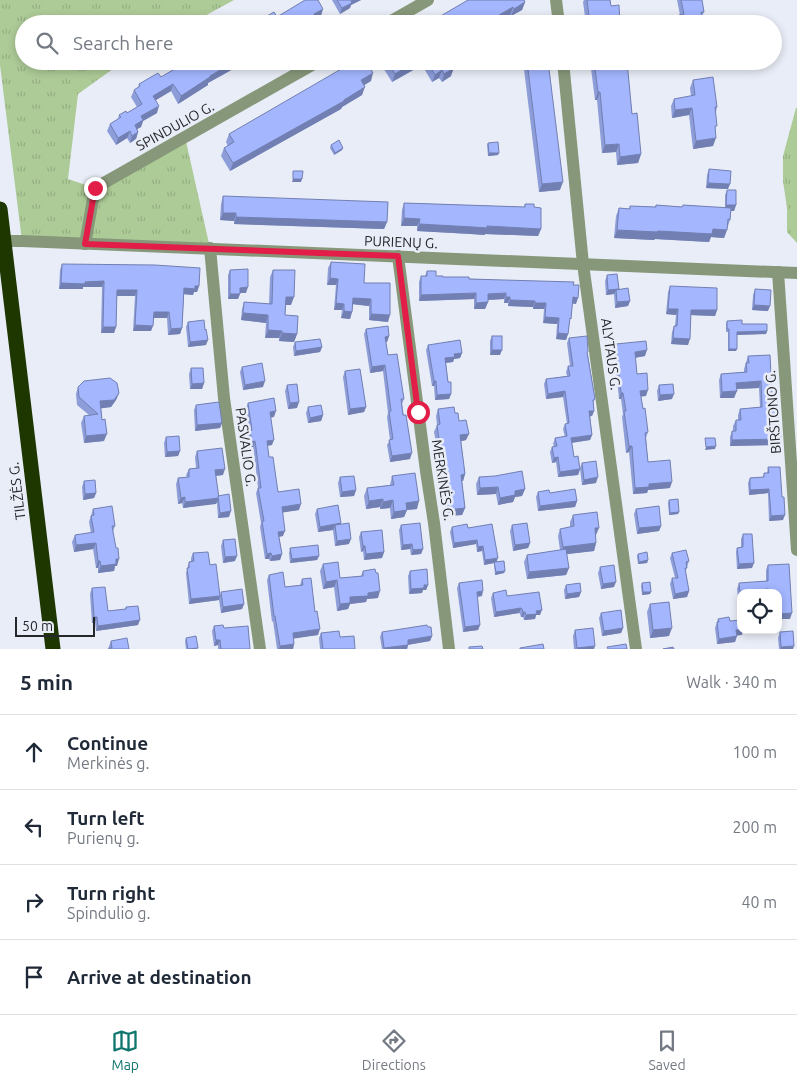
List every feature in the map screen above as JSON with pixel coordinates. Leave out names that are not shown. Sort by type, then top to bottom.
[{"type":"highway","name":"TILŽĖS G.","points":[[0,209],[53,649]]},
{"type":"street","points":[[402,15],[428,0]]},
{"type":"street","points":[[556,0],[558,15]]},
{"type":"street","name":"SPINDULIO G.","points":[[85,244],[95,188],[303,70]]},
{"type":"street","name":"ALYTAUS G.","points":[[564,70],[583,264],[636,649]]},
{"type":"street","name":"PURIENŲ G.","points":[[4,241],[797,273]]},
{"type":"street","name":"PASVALIO G.","points":[[210,248],[224,398],[260,649]]},
{"type":"street","name":"MERKINĖS G.","points":[[398,256],[449,649]]},
{"type":"street","name":"BIRŠTONO G.","points":[[778,272],[797,550]]},
{"type":"green space","points":[[0,0],[234,0],[206,15],[15,15],[15,70],[111,70],[78,94],[68,179],[95,188],[185,137],[210,248],[22,241],[0,65]]},
{"type":"green space","points":[[796,108],[797,243],[787,232],[787,208],[783,181],[783,156]]},
{"type":"building","points":[[305,0],[318,0],[323,9],[315,15],[280,15]]},
{"type":"building","points":[[337,0],[353,0],[351,1],[352,3],[342,8]]},
{"type":"building","points":[[468,0],[524,0],[525,2],[499,15],[442,15]]},
{"type":"building","points":[[587,0],[610,0],[611,6],[619,5],[620,15],[589,15]]},
{"type":"building","points":[[681,0],[702,0],[704,12],[701,12],[702,15],[679,15],[684,14]]},
{"type":"building","points":[[173,70],[220,70],[181,96],[173,84],[153,96],[159,106],[141,116],[143,120],[135,125],[138,132],[132,136],[130,131],[118,138],[110,124],[121,117],[119,115],[126,111],[127,113],[142,104],[134,90],[140,86],[139,84],[158,73],[161,77]]},
{"type":"building","points":[[339,70],[371,70],[373,73],[361,80],[365,87],[344,101],[233,163],[224,148],[234,142],[229,134]]},
{"type":"building","points":[[393,70],[402,70],[395,74]]},
{"type":"building","points":[[432,70],[442,70],[435,75]]},
{"type":"building","points":[[442,70],[451,70],[444,74]]},
{"type":"building","points":[[528,70],[549,70],[563,182],[542,184]]},
{"type":"building","points":[[595,70],[628,70],[632,114],[637,113],[641,154],[620,157],[619,144],[605,145],[600,92],[598,92]]},
{"type":"building","points":[[713,77],[717,107],[715,107],[716,138],[696,141],[692,108],[675,110],[674,99],[695,95],[693,80]]},
{"type":"building","points":[[339,140],[343,148],[335,153],[331,145]]},
{"type":"building","points":[[498,142],[499,153],[489,153],[488,143]]},
{"type":"building","points":[[709,169],[731,171],[730,184],[708,183]]},
{"type":"building","points":[[293,171],[303,171],[302,179],[293,179]]},
{"type":"building","points":[[727,190],[736,190],[736,205],[726,205]]},
{"type":"building","points":[[223,196],[388,202],[387,222],[236,217],[236,213],[223,213]]},
{"type":"building","points":[[404,203],[525,207],[525,204],[534,204],[534,207],[541,208],[541,229],[419,224],[420,219],[404,218]]},
{"type":"building","points":[[656,205],[731,208],[730,220],[728,219],[727,230],[713,229],[712,234],[617,230],[619,208],[630,209],[630,206],[656,207]]},
{"type":"building","points":[[331,262],[365,264],[364,283],[390,283],[390,315],[371,314],[371,299],[353,298],[352,312],[344,311],[344,304],[336,303],[338,279],[330,278]]},
{"type":"building","points":[[62,264],[155,265],[200,268],[199,286],[195,286],[195,289],[184,288],[182,328],[171,329],[169,312],[154,312],[153,326],[135,325],[137,290],[117,290],[116,327],[103,327],[104,281],[85,282],[85,284],[61,283]]},
{"type":"building","points":[[248,269],[248,287],[240,288],[240,294],[230,294],[230,270]]},
{"type":"building","points":[[273,270],[295,270],[294,297],[286,297],[285,315],[298,316],[297,334],[268,330],[268,315],[243,313],[244,302],[272,304]]},
{"type":"building","points":[[427,271],[436,271],[436,276],[469,277],[469,279],[574,282],[573,285],[579,285],[578,298],[573,297],[568,334],[558,333],[559,318],[545,317],[546,303],[510,300],[510,297],[506,297],[506,293],[488,294],[488,302],[476,303],[476,293],[421,295],[421,276],[427,276]]},
{"type":"building","points":[[617,274],[619,289],[608,290],[607,275]]},
{"type":"building","points":[[670,286],[717,288],[717,310],[691,310],[690,339],[673,338],[674,326],[677,326],[678,309],[668,309]]},
{"type":"building","points":[[628,288],[630,301],[617,302],[616,290]]},
{"type":"building","points":[[755,289],[771,290],[770,306],[754,305]]},
{"type":"building","points":[[204,320],[208,340],[190,342],[188,322]]},
{"type":"building","points":[[742,320],[742,324],[767,324],[767,331],[737,332],[737,349],[729,349],[727,321]]},
{"type":"building","points":[[388,326],[389,336],[385,337],[388,355],[397,354],[404,399],[401,399],[403,415],[406,415],[412,453],[392,456],[389,440],[393,439],[389,412],[391,411],[385,365],[372,367],[366,329]]},
{"type":"building","points":[[492,336],[502,336],[502,350],[492,350]]},
{"type":"building","points":[[587,336],[587,352],[595,399],[593,400],[594,411],[589,411],[592,435],[571,438],[574,457],[578,456],[580,469],[560,472],[558,457],[554,458],[552,447],[557,446],[555,438],[567,436],[565,424],[569,423],[565,391],[548,394],[546,379],[570,376],[568,366],[573,366],[569,338]]},
{"type":"building","points":[[320,339],[322,347],[296,351],[295,342]]},
{"type":"building","points":[[460,340],[462,353],[454,354],[455,357],[445,358],[448,382],[451,382],[451,394],[437,395],[428,345]]},
{"type":"building","points":[[646,341],[647,350],[635,352],[637,374],[647,373],[648,390],[640,391],[643,409],[645,408],[648,432],[645,433],[648,462],[670,460],[672,482],[649,484],[649,487],[635,488],[632,446],[629,446],[616,344]]},
{"type":"building","points":[[770,355],[772,395],[777,394],[781,439],[732,440],[732,431],[736,431],[736,420],[741,420],[740,409],[762,407],[761,381],[736,383],[737,391],[722,392],[721,374],[747,372],[746,363],[749,363],[748,356]]},
{"type":"building","points":[[262,363],[265,381],[245,385],[242,367]]},
{"type":"building","points":[[191,368],[203,368],[204,383],[192,384]]},
{"type":"building","points":[[360,369],[366,407],[350,409],[345,371]]},
{"type":"building","points":[[110,378],[117,383],[119,393],[114,400],[100,401],[102,420],[105,419],[107,434],[86,436],[84,416],[98,414],[79,397],[78,387],[84,381]]},
{"type":"building","points":[[297,384],[299,402],[290,403],[287,385]]},
{"type":"building","points":[[673,384],[674,394],[660,395],[659,385]]},
{"type":"building","points":[[274,398],[276,411],[270,412],[274,440],[267,441],[269,457],[273,457],[278,492],[299,489],[301,504],[282,507],[285,531],[278,532],[282,554],[272,556],[271,553],[267,554],[258,488],[261,488],[256,448],[255,441],[252,442],[250,431],[252,430],[248,403]]},
{"type":"building","points":[[219,402],[222,423],[197,425],[196,405]]},
{"type":"building","points":[[321,405],[323,415],[310,418],[308,407]]},
{"type":"building","points":[[454,407],[455,413],[458,413],[459,421],[466,420],[469,434],[460,435],[465,474],[461,475],[465,508],[448,510],[446,489],[448,489],[437,425],[440,424],[438,409]]},
{"type":"building","points":[[179,436],[180,451],[167,452],[166,437]]},
{"type":"building","points":[[705,438],[715,438],[716,446],[706,447]]},
{"type":"building","points":[[222,448],[225,469],[215,470],[219,498],[185,502],[185,497],[181,498],[178,478],[189,477],[189,469],[199,468],[197,451]]},
{"type":"building","points":[[596,461],[598,477],[584,480],[582,463]]},
{"type":"building","points":[[768,467],[780,467],[785,515],[771,516],[769,489],[750,490],[750,478],[764,477],[764,473],[769,473]]},
{"type":"building","points":[[522,471],[525,489],[515,491],[515,495],[500,498],[498,487],[480,488],[479,477]]},
{"type":"building","points":[[415,473],[419,501],[406,503],[407,510],[394,512],[393,500],[383,502],[383,499],[369,501],[367,488],[394,485],[392,476]]},
{"type":"building","points":[[354,476],[356,490],[342,492],[340,477]]},
{"type":"building","points":[[95,480],[96,493],[85,494],[84,481]]},
{"type":"building","points":[[575,489],[577,501],[540,506],[538,492],[549,490],[550,493]]},
{"type":"building","points":[[229,494],[231,511],[220,513],[218,496]]},
{"type":"building","points":[[678,499],[679,512],[670,513],[669,500]]},
{"type":"building","points":[[338,505],[341,523],[320,527],[317,509]]},
{"type":"building","points":[[112,506],[115,526],[112,526],[119,559],[116,559],[116,564],[101,566],[100,561],[98,561],[96,543],[76,545],[75,535],[94,532],[91,516],[94,515],[93,509]]},
{"type":"building","points":[[659,506],[661,526],[639,528],[636,509]]},
{"type":"building","points":[[597,512],[599,528],[595,528],[596,543],[563,547],[560,529],[574,526],[573,515]]},
{"type":"building","points":[[349,523],[351,539],[337,541],[335,525]]},
{"type":"building","points":[[420,523],[423,549],[413,550],[412,544],[403,545],[401,525]]},
{"type":"building","points":[[527,523],[530,543],[515,545],[512,525]]},
{"type":"building","points":[[467,524],[468,528],[492,524],[498,558],[485,560],[483,546],[478,547],[477,540],[454,543],[452,527]]},
{"type":"building","points":[[382,530],[384,552],[366,554],[361,532]]},
{"type":"building","points":[[743,534],[752,534],[754,563],[739,564],[737,548],[743,547]]},
{"type":"building","points":[[235,539],[237,556],[225,557],[223,540]]},
{"type":"building","points":[[318,545],[319,556],[292,559],[290,548]]},
{"type":"building","points":[[566,549],[569,568],[529,572],[527,555]]},
{"type":"building","points":[[686,550],[689,561],[686,562],[687,568],[685,568],[689,591],[675,594],[672,578],[678,578],[672,553]]},
{"type":"building","points":[[208,552],[210,565],[216,564],[220,596],[191,599],[187,568],[189,568],[189,562],[194,561],[193,553]]},
{"type":"building","points":[[647,552],[648,560],[639,562],[638,554]]},
{"type":"building","points":[[504,561],[505,571],[496,572],[494,562]]},
{"type":"building","points":[[338,562],[340,578],[363,576],[363,571],[375,569],[376,573],[378,573],[380,591],[368,593],[368,596],[350,597],[350,603],[340,604],[337,580],[326,582],[323,564]]},
{"type":"building","points":[[789,564],[792,613],[782,614],[782,589],[740,589],[739,583],[768,581],[768,565]]},
{"type":"building","points":[[614,565],[616,582],[603,584],[600,567]]},
{"type":"building","points":[[427,569],[428,585],[424,585],[424,588],[411,589],[410,571]]},
{"type":"building","points":[[283,572],[285,587],[303,585],[302,579],[311,578],[315,612],[317,611],[320,629],[293,633],[294,644],[280,646],[269,575]]},
{"type":"building","points":[[482,580],[483,591],[477,592],[480,625],[465,627],[459,583]]},
{"type":"building","points":[[650,582],[651,592],[643,592],[642,583]]},
{"type":"building","points":[[580,583],[581,592],[567,594],[566,585]]},
{"type":"building","points":[[105,587],[108,611],[138,606],[140,620],[98,626],[97,617],[94,617],[92,588]]},
{"type":"building","points":[[242,589],[244,604],[223,607],[221,592]]},
{"type":"building","points":[[506,590],[507,596],[539,592],[542,610],[536,611],[537,614],[526,615],[521,608],[496,612],[493,593]]},
{"type":"building","points":[[669,602],[672,628],[653,630],[650,604]]},
{"type":"building","points":[[621,610],[623,628],[604,631],[601,613]]},
{"type":"building","points":[[729,617],[730,621],[737,620],[737,636],[719,639],[718,619]]},
{"type":"building","points":[[223,625],[224,628],[248,626],[250,649],[221,649],[220,640],[216,640],[214,626]]},
{"type":"building","points":[[427,625],[431,627],[432,636],[408,640],[408,645],[384,648],[382,632]]},
{"type":"building","points":[[593,628],[595,646],[577,648],[575,630]]},
{"type":"building","points":[[339,631],[340,637],[354,636],[355,649],[323,649],[321,633]]},
{"type":"building","points":[[793,631],[794,646],[781,647],[780,634],[782,632]]},
{"type":"building","points":[[196,636],[198,648],[188,649],[186,638]]},
{"type":"building","points":[[127,638],[129,649],[109,649],[112,648],[111,641]]},
{"type":"building","points":[[543,644],[544,649],[520,649],[520,648]]},
{"type":"building","points":[[626,644],[627,649],[608,649],[607,647]]},
{"type":"building","points":[[482,646],[483,649],[469,649],[469,647]]},
{"type":"route","points":[[95,188],[85,244],[398,256],[418,412]]}]
